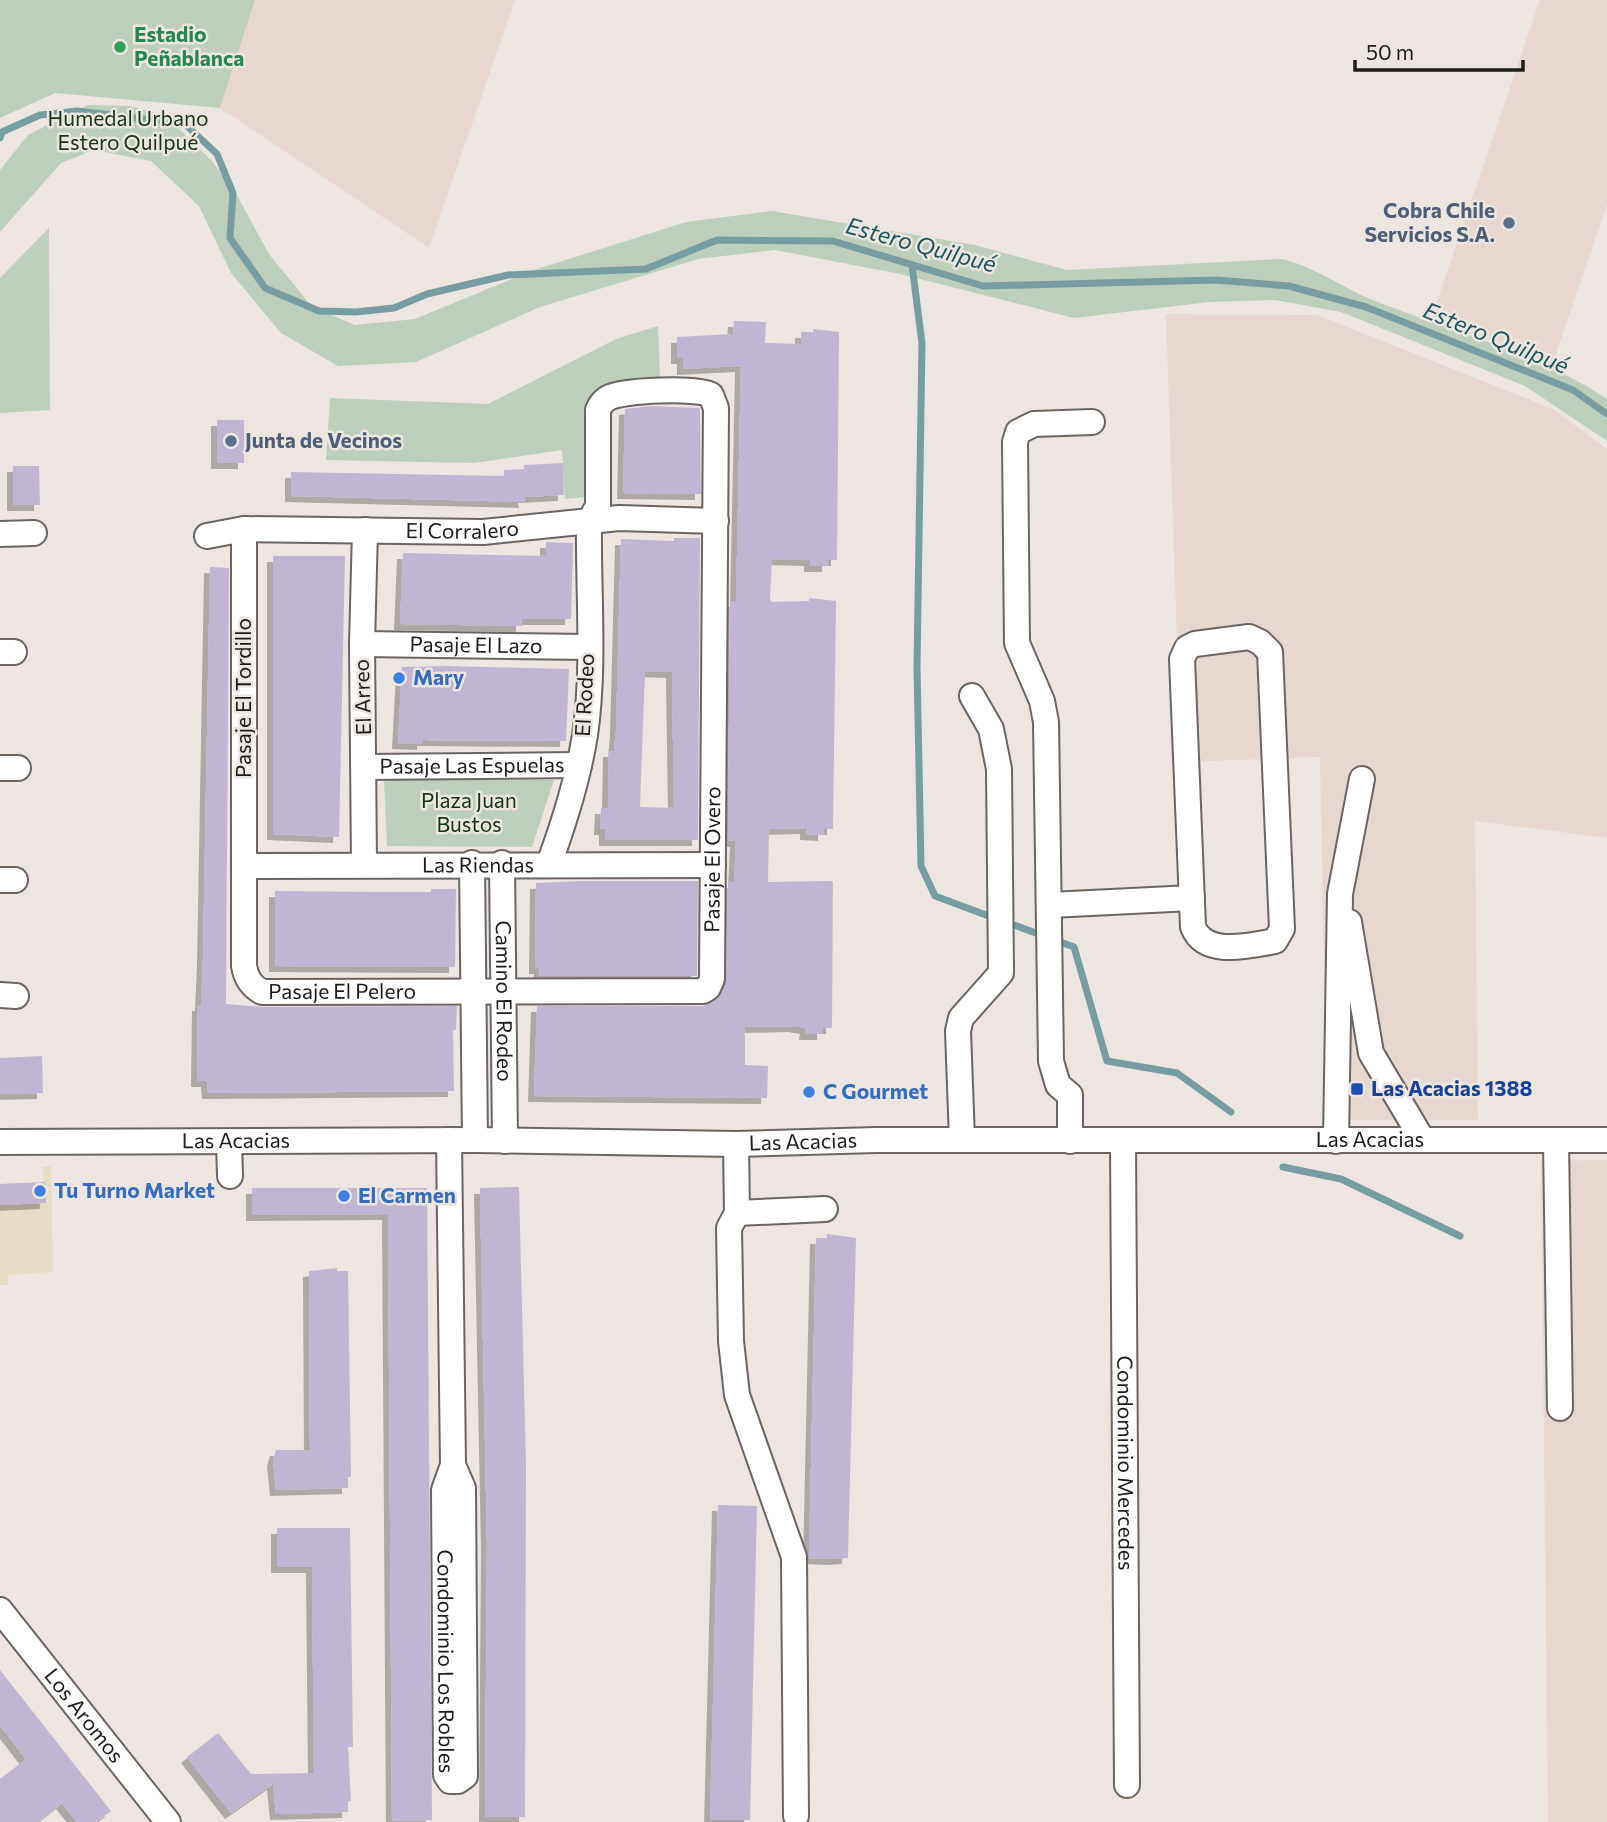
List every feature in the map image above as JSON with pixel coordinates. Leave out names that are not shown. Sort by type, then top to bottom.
[{"type":"street","name":"Pasaje El Overo","points":[[502,991],[694,993],[708,988],[712,979],[716,408],[710,395],[698,390],[627,393],[606,399],[598,410],[598,506],[589,522]]},
{"type":"street","points":[[1070,1141],[1070,1095],[1058,1084],[1051,1061],[1046,722],[1042,701],[1017,643],[1015,442],[1018,432],[1034,424],[1092,422]]},
{"type":"street","name":"El Corralero","points":[[207,536],[244,530],[483,531],[618,518],[716,521]]},
{"type":"street","name":"El Rodeo","points":[[549,864],[579,765],[590,680],[589,522]]},
{"type":"street","name":"Pasaje El Tordillo","points":[[244,530],[244,866]]},
{"type":"street","name":"El Arreo","points":[[364,864],[362,644],[365,530]]},
{"type":"street","points":[[0,534],[34,533]]},
{"type":"street","points":[[1249,637],[1260,642],[1270,652],[1282,929],[1275,941],[1211,946],[1198,939],[1193,926],[1192,898],[1182,659],[1187,648],[1195,644],[1249,637]]},
{"type":"street","name":"Pasaje El Lazo","points":[[362,644],[588,647]]},
{"type":"street","points":[[962,1140],[958,1031],[961,1018],[1000,973],[999,769],[991,729],[972,696]]},
{"type":"street","name":"Pasaje Las Espuelas","points":[[365,767],[579,765]]},
{"type":"street","points":[[1336,1140],[1340,894],[1362,779]]},
{"type":"street","name":"Las Riendas","points":[[244,866],[472,863],[713,865]]},
{"type":"street","name":"Camino El Rodeo","points":[[472,863],[475,1140]]},
{"type":"street","name":"Camino El Rodeo","points":[[502,863],[506,1141]]},
{"type":"street","name":"Pasaje El Pelero","points":[[244,866],[245,975],[255,988],[262,992],[502,991]]},
{"type":"street","points":[[1340,894],[1354,935],[1370,1053],[1422,1139]]},
{"type":"street","points":[[1049,905],[1192,898]]},
{"type":"street","name":"Las Acacias","points":[[0,1142],[475,1140],[736,1144],[962,1140],[1123,1143],[1422,1139],[1607,1140]]},
{"type":"street","name":"Condominio Los Robles","points":[[449,1140],[453,1465],[444,1490],[446,1774],[450,1781],[458,1782],[465,1776],[463,1488],[453,1465]]},
{"type":"street","points":[[1556,1141],[1560,1408]]},
{"type":"street","points":[[229,1142],[230,1176]]},
{"type":"street","name":"Condominio Mercedes","points":[[1123,1143],[1127,1784]]},
{"type":"street","points":[[736,1144],[737,1213],[729,1228],[730,1341],[737,1395],[794,1557],[796,1816]]},
{"type":"street","points":[[737,1213],[825,1209]]},
{"type":"street","name":"Los Aromos","points":[[0,1610],[9,1638],[168,1822]]},
{"type":"shaded area","points":[[255,0],[515,0],[429,248],[220,108]]},
{"type":"shaded area","points":[[1540,0],[1607,0],[1607,205],[1552,365],[1431,319]]},
{"type":"shaded area","points":[[1166,314],[1317,315],[1553,409],[1607,449],[1607,838],[1475,821],[1478,1120],[1327,1120],[1320,757],[1181,762]]},
{"type":"shaded area","points":[[1607,1160],[1607,1822],[1548,1822],[1541,1161]]},
{"type":"shaded area","points":[[51,1166],[53,1272],[8,1275],[8,1285],[0,1285],[0,1184],[44,1182],[42,1167]]},
{"type":"green space","name":"Estadio Peñablanca","points":[[0,0],[255,0],[220,108],[55,93],[0,118]]},
{"type":"green space","name":"Humedal Urbano Estero Quilpué","points":[[88,105],[130,106],[165,115],[211,160],[233,188],[269,254],[312,307],[355,325],[415,319],[531,271],[686,222],[772,211],[975,245],[1067,270],[1282,259],[1294,262],[1370,299],[1523,355],[1581,383],[1607,399],[1607,441],[1525,386],[1341,312],[1275,300],[1210,302],[1074,318],[900,274],[775,250],[698,259],[540,307],[416,362],[338,366],[281,333],[231,273],[199,206],[151,161],[94,150],[61,163],[0,232],[0,170],[28,135]]},
{"type":"green space","points":[[49,228],[50,410],[0,413],[0,278]]},
{"type":"green space","points":[[658,326],[660,378],[612,383],[591,405],[588,497],[565,499],[562,450],[474,463],[326,460],[330,398],[488,404],[616,339]]},
{"type":"green space","name":"Plaza Juan Bustos","points":[[384,780],[554,780],[532,847],[387,846]]},
{"type":"building","points":[[734,321],[766,322],[765,343],[801,344],[801,332],[813,332],[813,329],[839,332],[837,560],[828,560],[828,566],[810,566],[810,560],[772,559],[770,597],[771,602],[809,601],[809,598],[836,601],[833,829],[824,829],[824,835],[806,834],[806,828],[769,829],[768,882],[833,881],[832,1028],[823,1028],[823,1034],[805,1034],[806,1028],[794,1026],[745,1027],[745,1065],[768,1066],[767,1098],[534,1096],[537,1006],[703,1006],[716,1000],[726,985],[728,882],[734,882],[736,841],[728,841],[730,601],[736,601],[741,366],[683,369],[683,358],[677,358],[677,337],[733,334]]},
{"type":"building","points":[[651,406],[700,408],[701,494],[623,493],[625,409]]},
{"type":"building","name":"Junta de Vecinos","points":[[217,420],[244,420],[244,463],[217,463]]},
{"type":"building","points":[[563,463],[564,495],[524,497],[525,502],[291,496],[291,472],[504,476],[504,470],[524,469],[524,465]]},
{"type":"building","points":[[13,466],[39,466],[40,505],[13,505]]},
{"type":"building","points":[[674,538],[700,538],[698,840],[605,840],[605,829],[600,829],[601,808],[608,808],[609,751],[614,751],[616,730],[621,539],[674,541]],"holes":[[[645,671],[672,672],[674,808],[640,807]]]},
{"type":"building","points":[[546,542],[573,543],[571,619],[522,619],[522,626],[400,624],[403,553],[546,556]]},
{"type":"building","points":[[273,556],[345,556],[339,837],[273,834]]},
{"type":"building","points":[[210,567],[229,568],[226,1004],[262,1007],[457,1006],[456,1030],[453,1030],[454,1091],[208,1093],[207,1081],[197,1081],[198,1005],[201,1005],[203,959]]},
{"type":"building","points":[[402,667],[569,669],[566,741],[423,740],[423,744],[398,743]]},
{"type":"building","points":[[698,881],[697,976],[539,976],[540,968],[535,968],[536,883]]},
{"type":"building","points":[[431,889],[456,889],[455,967],[275,966],[275,891],[431,892]]},
{"type":"building","points":[[42,1056],[43,1093],[0,1094],[0,1058]]},
{"type":"building","points":[[45,1182],[46,1203],[0,1205],[0,1184]]},
{"type":"building","points":[[519,1187],[526,1464],[525,1817],[485,1817],[487,1544],[480,1188]]},
{"type":"building","points":[[252,1188],[427,1188],[432,1820],[392,1821],[388,1214],[252,1215]]},
{"type":"building","points":[[827,1234],[856,1238],[848,1558],[835,1559],[809,1558],[816,1238],[827,1238]]},
{"type":"building","points":[[337,1268],[337,1271],[348,1271],[351,1477],[348,1477],[348,1488],[276,1490],[273,1460],[276,1450],[310,1450],[309,1271]]},
{"type":"building","points":[[718,1505],[757,1506],[750,1820],[710,1820]]},
{"type":"building","points":[[277,1528],[350,1528],[353,1747],[348,1747],[351,1801],[348,1801],[348,1812],[276,1814],[273,1784],[231,1813],[187,1757],[218,1733],[251,1774],[314,1773],[312,1567],[277,1567]]},
{"type":"building","points":[[0,1670],[111,1811],[96,1822],[77,1822],[62,1803],[38,1822],[0,1822],[0,1779],[26,1759],[0,1725]]},
{"type":"waterway","name":"Estero Quilpué","points":[[0,138],[2,132],[40,115],[77,111],[185,124],[217,154],[233,193],[230,238],[265,288],[319,311],[356,312],[394,308],[427,294],[508,275],[646,269],[717,240],[833,241],[983,286],[1216,280],[1289,286],[1366,307],[1573,390],[1607,414]]},
{"type":"waterway","points":[[912,265],[922,343],[917,667],[921,866],[935,896],[994,918]]},
{"type":"waterway","points":[[1006,922],[1044,936]]},
{"type":"waterway","points":[[1055,940],[1074,947],[1107,1061],[1177,1073],[1231,1112]]},
{"type":"waterway","points":[[1283,1167],[1341,1179],[1460,1236]]},
{"type":"place","name":"Estadio Peñablanca","points":[[120,47]]},
{"type":"place","name":"Cobra Chile Servicios S.A.","points":[[1509,223]]},
{"type":"place","name":"Junta de Vecinos","points":[[231,441]]},
{"type":"place","name":"Mary","points":[[399,678]]},
{"type":"place","name":"Las Acacias 1388","points":[[1357,1089]]},
{"type":"place","name":"C Gourmet","points":[[809,1092]]},
{"type":"place","name":"Tu Turno Market","points":[[40,1191]]},
{"type":"place","name":"El Carmen","points":[[344,1196]]}]
